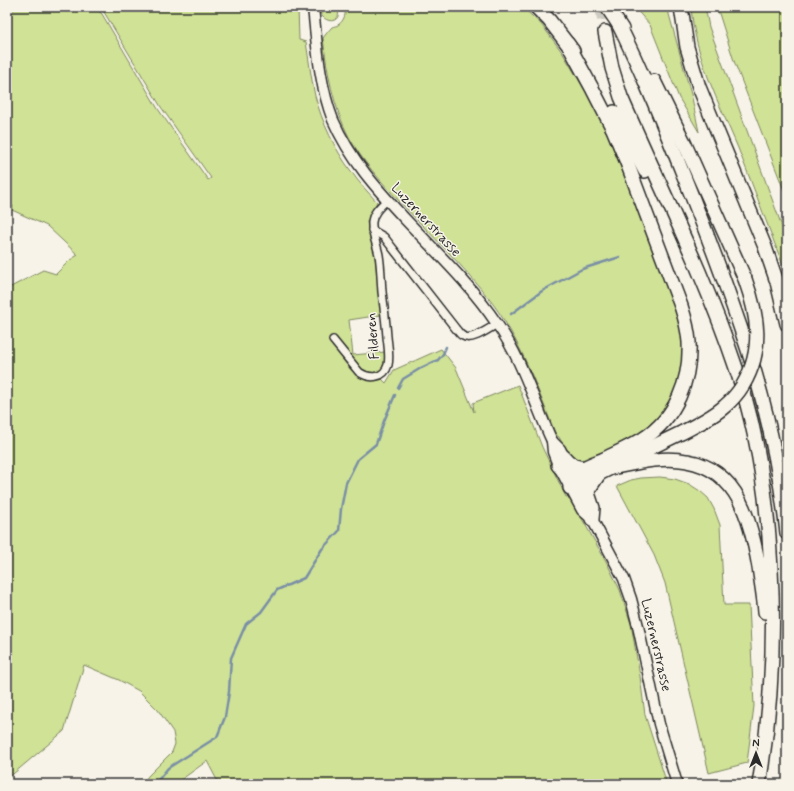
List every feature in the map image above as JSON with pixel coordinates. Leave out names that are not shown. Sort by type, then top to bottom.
[{"type":"highway","points":[[536,7],[549,20],[568,44],[600,88],[695,264]]},
{"type":"highway","points":[[572,481],[582,480],[599,474],[706,420],[726,405],[737,393],[750,370],[756,348],[757,330],[755,310],[745,279],[668,107],[649,72],[607,7]]},
{"type":"highway","points":[[681,7],[687,47],[699,87],[765,247],[777,282],[787,324]]},
{"type":"highway","points":[[617,22],[642,72],[665,128],[718,265],[748,351],[766,412],[773,443],[787,533]]},
{"type":"highway","points":[[605,32],[612,68],[621,97],[714,307],[737,370],[757,444],[768,514],[773,619],[771,686],[767,732],[759,784]]},
{"type":"highway","points":[[568,44],[610,123],[626,160],[681,306],[685,318],[689,341],[688,368],[685,380],[677,402],[664,421],[644,438],[613,455],[584,468],[572,481]]},
{"type":"highway","points":[[611,468],[654,460],[668,459],[686,461],[698,463],[708,468],[719,475],[732,487],[744,509],[755,547],[764,603],[771,686]]},
{"type":"highway","points":[[560,461],[584,468]]},
{"type":"highway","points":[[560,461],[572,481]]},
{"type":"highway","points":[[592,519],[593,508],[588,493],[599,474]]},
{"type":"main road","name":"Luzernerstrasse","points":[[313,7],[319,68],[325,95],[333,119],[350,152],[363,172],[387,200],[460,277],[497,324],[521,368],[552,441],[553,452],[560,461]]},
{"type":"main road","name":"Luzernerstrasse","points":[[572,481],[590,509],[592,519],[624,579],[631,599],[659,724],[677,784]]},
{"type":"street","name":"Filderen","points":[[334,340],[359,372],[364,375],[370,377],[377,376],[386,370],[389,363],[389,353],[379,255],[372,230],[373,216],[387,200]]},
{"type":"street","points":[[372,230],[384,238],[463,337],[469,338],[475,336],[497,324]]},
{"type":"green space","points":[[14,7],[94,7],[102,14],[158,109],[208,180],[211,178],[161,107],[101,7],[298,7],[299,40],[306,42],[315,96],[325,126],[345,163],[377,202],[367,222],[374,246],[381,315],[349,320],[353,355],[385,352],[383,366],[381,370],[374,374],[364,373],[334,346],[348,366],[357,375],[368,379],[381,378],[386,383],[394,370],[441,349],[456,368],[474,412],[473,403],[518,385],[542,447],[566,497],[569,496],[606,561],[620,590],[631,624],[645,715],[667,784],[219,784],[207,761],[175,784],[142,784],[172,752],[175,744],[173,732],[158,710],[139,691],[119,680],[84,665],[64,731],[7,779],[7,289],[43,270],[56,274],[70,260],[78,255],[47,226],[12,210],[13,206],[7,202],[7,20]]},
{"type":"green space","points":[[320,7],[337,7],[337,18],[332,21],[328,20],[321,15]]},
{"type":"green space","points":[[344,7],[522,7],[541,24],[562,52],[598,112],[675,305],[684,340],[683,368],[675,394],[666,409],[656,421],[641,433],[630,440],[590,459],[581,460],[575,458],[563,448],[559,437],[556,435],[521,351],[513,335],[493,304],[459,264],[399,201],[366,163],[343,125],[335,101],[326,63],[323,38],[332,27],[338,25],[342,21],[345,14]]},
{"type":"green space","points":[[634,7],[667,7],[692,98],[699,132],[679,98],[650,25]]},
{"type":"green space","points":[[691,7],[705,7],[709,27],[787,240],[787,276],[738,148],[709,79],[697,44]]},
{"type":"green space","points":[[717,7],[787,7],[787,198],[734,61]]},
{"type":"green space","points":[[660,477],[675,479],[689,484],[708,498],[720,525],[724,605],[749,605],[754,706],[747,763],[709,773],[665,583],[654,555],[617,486],[631,480]]},
{"type":"waterway","points":[[7,11],[8,7]]},
{"type":"waterway","points":[[511,314],[542,291],[582,269],[620,257]]},
{"type":"waterway","points":[[398,388],[403,379],[438,360],[446,347]]},
{"type":"waterway","points":[[155,784],[168,768],[217,737],[225,717],[229,692],[231,658],[246,624],[261,612],[277,590],[304,578],[322,549],[339,531],[346,483],[358,459],[376,444],[395,395]]},
{"type":"tunnel","points":[[602,7],[605,32]]}]
